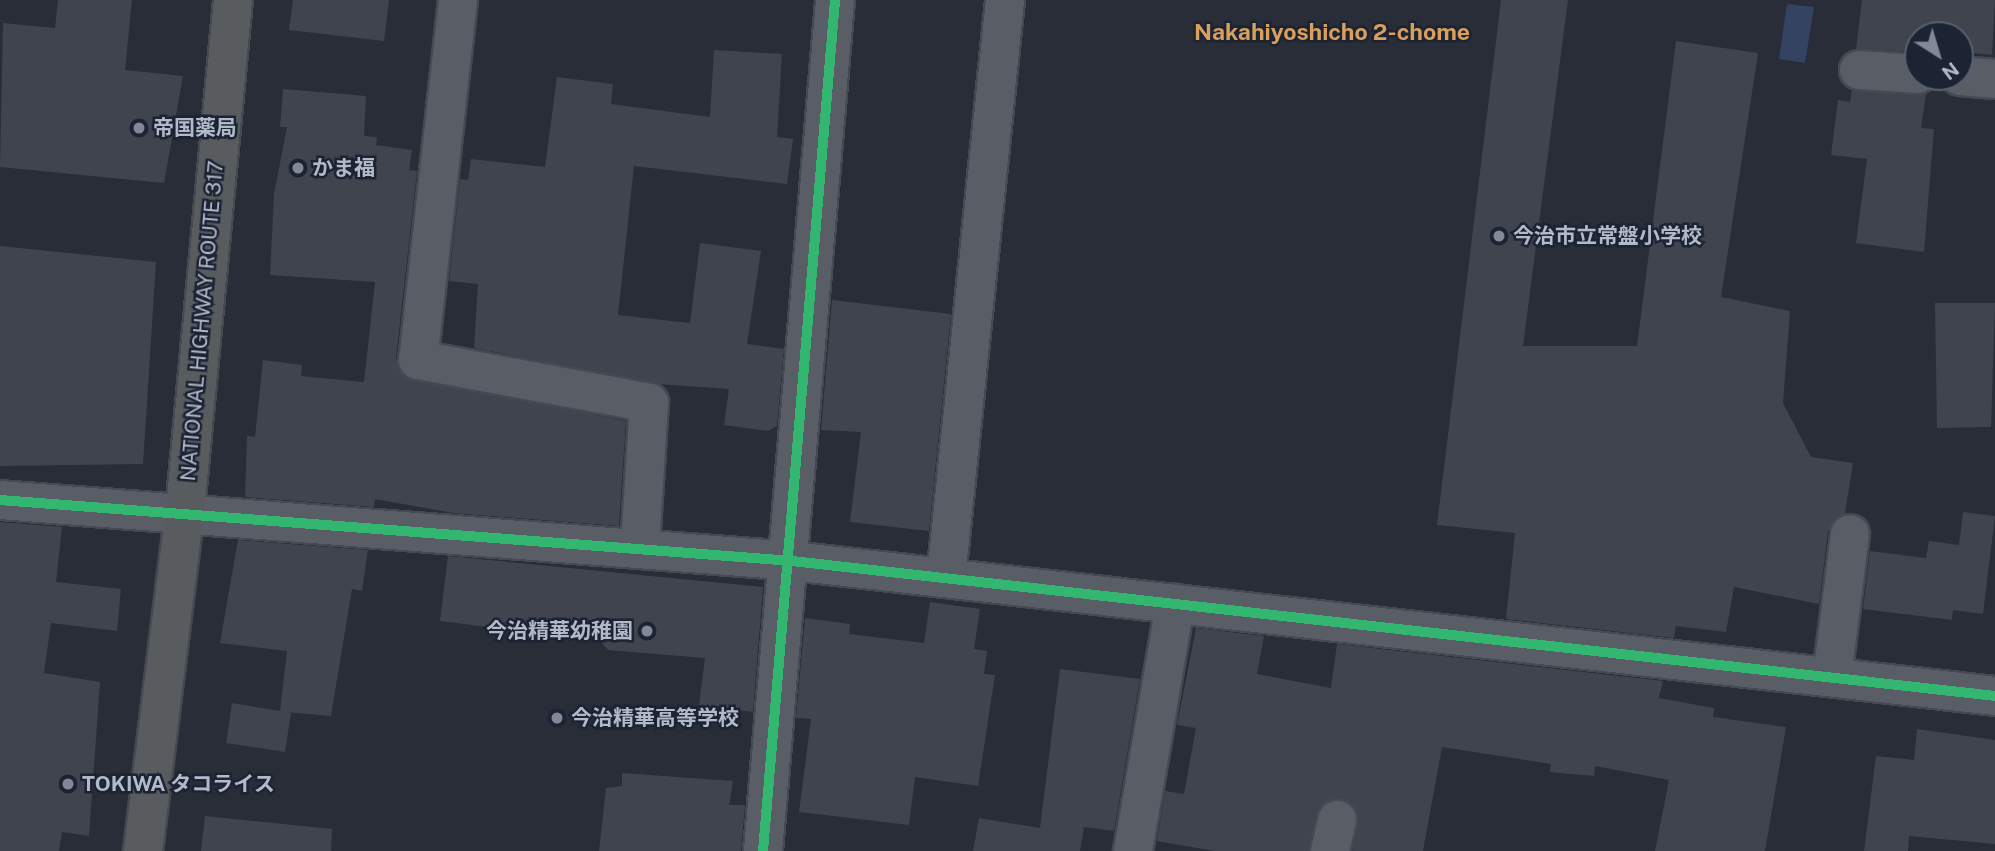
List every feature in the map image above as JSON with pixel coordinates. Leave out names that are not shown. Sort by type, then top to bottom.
[{"type":"highway","name":"NATIONAL HIGHWAY ROUTE 317","points":[[143,851],[185,510],[233,0]]},
{"type":"street","points":[[458,0],[418,360],[649,403],[640,548]]},
{"type":"street","points":[[764,851],[792,561],[835,0]]},
{"type":"street","points":[[946,578],[1005,0]]},
{"type":"street","points":[[1859,70],[1904,73]]},
{"type":"street","points":[[1974,77],[1995,79]]},
{"type":"street","points":[[0,500],[185,510],[792,561],[1995,696]]},
{"type":"street","points":[[1832,677],[1850,534]]},
{"type":"street","points":[[1133,851],[1175,604]]},
{"type":"water","points":[[1787,4],[1814,7],[1805,63],[1779,59]]},
{"type":"building","points":[[58,0],[132,0],[125,70],[183,76],[164,183],[0,167],[3,23],[55,28]]},
{"type":"building","points":[[293,0],[389,0],[384,41],[289,30]]},
{"type":"building","points":[[1501,0],[1568,0],[1523,346],[1637,346],[1676,41],[1758,53],[1721,297],[1790,311],[1783,403],[1811,457],[1853,463],[1845,513],[1828,531],[1819,604],[1734,587],[1726,632],[1676,626],[1674,638],[1506,619],[1515,533],[1437,525]]},
{"type":"building","points":[[1862,0],[1995,0],[1992,55],[1974,53],[1974,21],[1904,21],[1904,51],[1856,49]]},
{"type":"building","points":[[714,50],[782,54],[777,137],[793,139],[787,184],[634,166],[618,315],[690,323],[700,243],[761,251],[747,344],[784,349],[777,426],[768,431],[724,425],[729,389],[658,384],[474,348],[478,284],[449,281],[460,179],[468,180],[471,159],[545,167],[557,77],[613,84],[611,104],[710,117]]},
{"type":"building","points":[[283,89],[366,96],[364,136],[377,137],[376,145],[412,150],[409,170],[417,171],[396,358],[404,376],[626,421],[619,526],[453,513],[375,499],[374,507],[245,497],[247,436],[255,437],[263,360],[302,365],[301,376],[364,382],[375,282],[270,275],[274,194],[287,127],[280,127]]},
{"type":"building","points":[[1852,90],[1926,94],[1921,128],[1934,129],[1924,252],[1856,243],[1867,159],[1831,155],[1838,100],[1850,102]]},
{"type":"building","points":[[0,246],[156,262],[143,464],[0,466]]},
{"type":"building","points":[[832,300],[951,314],[929,531],[850,522],[861,432],[821,430]]},
{"type":"building","points":[[1935,303],[1995,303],[1991,427],[1937,428]]},
{"type":"building","points":[[1963,512],[1995,516],[1983,614],[1953,610],[1952,620],[1863,609],[1870,551],[1926,558],[1929,541],[1959,545]]},
{"type":"building","points":[[0,522],[62,527],[56,582],[121,589],[117,631],[51,623],[44,673],[100,682],[89,836],[62,832],[59,851],[0,851]]},
{"type":"building","points":[[238,540],[368,550],[362,591],[352,589],[331,716],[285,712],[291,713],[285,752],[226,743],[232,703],[280,711],[287,651],[220,643]]},
{"type":"building","name":"今治精華幼稚園","points":[[448,556],[763,587],[753,712],[699,705],[705,658],[608,650],[600,641],[440,621]]},
{"type":"building","points":[[930,602],[980,609],[974,649],[987,651],[984,674],[995,675],[978,786],[915,777],[909,825],[799,812],[811,719],[796,718],[805,618],[850,624],[849,634],[924,643]]},
{"type":"building","points":[[1196,628],[1264,636],[1257,674],[1331,688],[1337,644],[1663,681],[1659,698],[1714,708],[1713,717],[1786,727],[1765,851],[1655,851],[1669,780],[1595,766],[1594,776],[1550,772],[1551,764],[1442,747],[1423,851],[1352,851],[1358,814],[1341,799],[1321,806],[1309,851],[1215,851],[1157,841],[1165,791],[1184,794],[1196,728],[1177,725]]},
{"type":"building","points":[[1060,669],[1140,679],[1114,831],[1084,827],[1080,851],[973,851],[979,818],[1040,828]]},
{"type":"building","points":[[1917,729],[1995,740],[1995,844],[1909,836],[1908,851],[1864,851],[1876,756],[1914,760]]},
{"type":"building","points":[[622,773],[733,781],[729,805],[745,805],[741,851],[599,851],[606,788],[622,786]]},
{"type":"building","points":[[205,816],[332,829],[331,851],[201,851]]},
{"type":"cycle path","points":[[763,851],[835,0]]},
{"type":"cycle path","points":[[0,500],[792,561],[1995,696]]},
{"type":"place","name":"帝国薬局","points":[[139,128]]},
{"type":"place","name":"かま福","points":[[298,168]]},
{"type":"place","name":"今治市立常盤小学校","points":[[1499,236]]},
{"type":"place","name":"今治精華幼稚園","points":[[647,631]]},
{"type":"place","name":"今治精華高等学校","points":[[557,718]]},
{"type":"place","name":"TOKIWA タコライス","points":[[68,784]]},
{"type":"district","name":"Nakahiyoshicho 2-chome","points":[[1332,32]]}]
